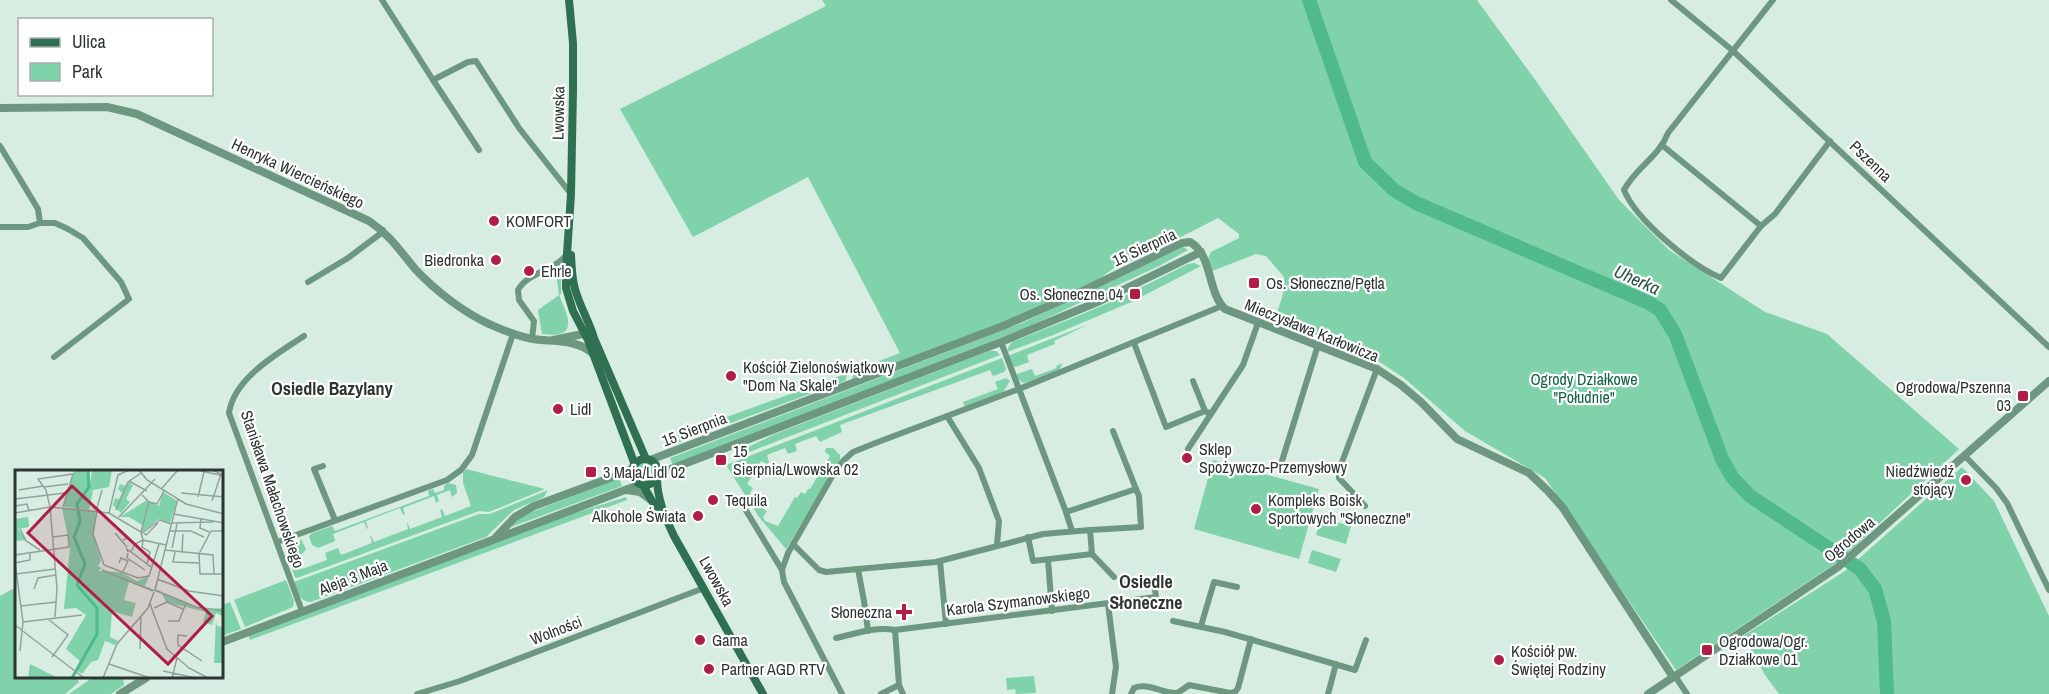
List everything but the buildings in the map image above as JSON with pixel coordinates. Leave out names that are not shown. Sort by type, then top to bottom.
[{"type":"main road","name":"Lwowska","points":[[569,0],[573,67],[571,194],[567,254],[563,264],[566,288],[573,311],[590,336],[594,356],[635,450],[648,460]]},
{"type":"main road","name":"Lwowska","points":[[569,226],[573,282],[590,336],[635,450],[634,466]]},
{"type":"main road","points":[[648,460],[657,467],[657,476],[651,483],[642,484],[634,477],[634,466],[648,460]]},
{"type":"main road","name":"Lwowska","points":[[656,499],[657,476]]},
{"type":"main road","name":"Lwowska","points":[[642,484],[656,499],[674,536],[763,694]]},
{"type":"street","points":[[382,0],[479,150]]},
{"type":"street","name":"Pszenna","points":[[1671,0],[1732,50],[2049,347]]},
{"type":"street","points":[[1773,0],[1668,133],[1663,146],[1630,178],[1624,190],[1629,201],[1667,242],[1693,262],[1722,278],[1830,141]]},
{"type":"street","points":[[433,80],[468,62],[476,61],[524,135],[571,194]]},
{"type":"street","name":"Henryka Wiercieńskiego","points":[[0,108],[107,107],[125,110],[161,125],[369,221],[383,230],[427,280],[472,315],[513,334],[584,346],[594,356]]},
{"type":"street","points":[[0,146],[38,209],[40,223]]},
{"type":"street","points":[[1663,146],[1761,226]]},
{"type":"street","points":[[0,227],[28,227],[40,223],[55,223],[82,238],[121,282],[129,299],[54,357]]},
{"type":"street","points":[[308,282],[348,258],[381,234],[383,230]]},
{"type":"street","name":"15 Sierpnia","points":[[648,460],[1003,326],[1182,243],[1190,242],[1201,252],[1100,301],[1001,342],[657,476]]},
{"type":"street","points":[[1201,252],[1222,306]]},
{"type":"street","points":[[532,339],[534,321],[519,300],[518,290],[526,281],[563,264]]},
{"type":"street","name":"Lwowska","points":[[563,264],[573,282]]},
{"type":"street","name":"Mieczysława Karłowicza","points":[[782,570],[793,544],[834,473],[853,452],[1019,389],[1222,306],[1258,323],[1377,369],[1421,402],[1457,439],[1529,473],[1563,508],[1674,676]]},
{"type":"street","points":[[561,338],[569,333],[574,325],[573,311]]},
{"type":"street","points":[[1169,318],[1173,327]]},
{"type":"street","points":[[1188,449],[1208,412],[1243,365],[1258,323]]},
{"type":"street","points":[[277,542],[447,480],[461,470],[469,461],[474,449],[513,334]]},
{"type":"street","name":"Stanisława Małachowskiego","points":[[302,611],[230,413],[234,396],[247,378],[304,336]]},
{"type":"street","name":"Henryka Wiercieńskiego","points":[[550,340],[590,336]]},
{"type":"street","name":"Henryka Wiercieńskiego","points":[[572,344],[590,336]]},
{"type":"street","points":[[1001,342],[1072,531]]},
{"type":"street","points":[[1134,343],[1166,427],[1208,412]]},
{"type":"street","points":[[1282,461],[1318,345]]},
{"type":"street","points":[[1066,362],[1068,369]]},
{"type":"street","points":[[1365,506],[1340,478],[1339,470],[1377,369]]},
{"type":"street","points":[[1193,381],[1208,412]]},
{"type":"street","name":"Ogrodowa","points":[[1648,694],[1838,567],[2049,381]]},
{"type":"street","points":[[946,416],[983,478],[999,521],[997,545]]},
{"type":"street","points":[[793,544],[819,570],[826,572],[940,561],[1043,534],[1141,527],[1139,496],[1113,431]]},
{"type":"street","points":[[619,474],[635,450],[666,454]]},
{"type":"street","points":[[1965,456],[1996,488],[2010,508],[2049,588]]},
{"type":"street","points":[[323,466],[314,470],[335,520]]},
{"type":"street","name":"Aleja 3 Maja","points":[[495,538],[511,520],[534,506],[619,474],[634,466]]},
{"type":"street","points":[[625,490],[640,492],[656,499],[661,485],[672,470]]},
{"type":"street","name":"Aleja 3 Maja","points":[[224,641],[642,484]]},
{"type":"street","points":[[1065,512],[1136,489]]},
{"type":"street","points":[[739,499],[782,570],[784,582],[842,694]]},
{"type":"street","points":[[1089,530],[1092,554],[1114,577]]},
{"type":"street","points":[[1028,537],[1033,561],[1092,554]]},
{"type":"street","points":[[1048,560],[1052,610]]},
{"type":"street","points":[[940,561],[946,624]]},
{"type":"street","points":[[858,569],[868,631]]},
{"type":"street","name":"Karola Szymanowskiego","points":[[836,638],[888,628],[895,630],[1156,597],[1154,581],[1122,585]]},
{"type":"street","points":[[1201,626],[1214,582],[1237,587]]},
{"type":"street","name":"Wolności","points":[[417,694],[460,681],[704,588]]},
{"type":"street","points":[[1108,604],[1116,667],[1112,694]]},
{"type":"street","points":[[1173,621],[1251,639],[1355,670],[1366,640]]},
{"type":"street","points":[[895,630],[899,685],[903,694]]},
{"type":"street","points":[[1131,694],[1134,688],[1140,686],[1170,694],[1177,693],[1189,685],[1235,692],[1251,639]]},
{"type":"street","points":[[1328,694],[1336,664]]},
{"type":"street","points":[[1674,676],[1687,694]]},
{"type":"street","points":[[120,694],[144,679]]},
{"type":"street","points":[[881,694],[899,685]]},
{"type":"green space","name":"Ogrody Działkowe \"Południe\"","points":[[822,0],[1477,0],[1619,200],[1669,250],[1765,312],[1827,334],[1959,449],[1839,561],[1676,670],[1545,478],[1465,431],[1404,378],[1366,353],[1274,320],[1283,294],[1284,277],[1266,256],[1256,254],[1212,271],[1208,259],[1211,252],[1239,238],[1239,234],[1218,218],[1114,268],[1099,279],[1002,323],[852,379],[854,371],[900,353],[808,177],[693,237],[620,109],[826,6]]},
{"type":"green space","points":[[1183,247],[1188,250],[1159,266],[1030,326],[673,466],[670,458],[1022,323]]},
{"type":"green space","points":[[1194,263],[1201,266],[1137,299],[1138,289]]},
{"type":"green space","points":[[559,269],[561,294],[559,295],[556,272]]},
{"type":"green space","points":[[1131,293],[1132,295],[1136,293],[1136,300],[1007,352],[1012,342]]},
{"type":"green space","points":[[559,295],[568,319],[566,330],[554,335],[542,334],[538,310]]},
{"type":"green space","points":[[1089,324],[1054,341],[1055,344],[1027,355],[1029,362],[1015,367],[1008,356]]},
{"type":"green space","points":[[989,351],[996,351],[1000,355],[739,456],[738,452],[775,434]]},
{"type":"green space","points":[[1002,358],[1006,369],[1004,372],[993,376],[990,370],[840,425],[842,432],[820,442],[816,436],[795,444],[797,451],[788,454],[785,448],[767,455],[769,462],[767,464],[761,461],[747,484],[753,488],[750,493],[752,501],[759,499],[765,502],[762,508],[767,511],[763,517],[765,521],[778,526],[795,497],[797,498],[801,492],[805,494],[810,489],[830,456],[825,452],[826,448],[833,448],[840,455],[840,460],[786,549],[759,517],[726,465]]},
{"type":"green space","points":[[1063,363],[1059,370],[1028,382],[1023,383],[1017,378],[1017,374],[1032,369],[1035,376],[1057,368],[1056,366]]},
{"type":"green space","points":[[848,373],[845,381],[666,447],[663,440]]},
{"type":"green space","points":[[1006,378],[1010,381],[1003,392],[965,407],[963,402],[998,389],[995,382]]},
{"type":"green space","name":"Kompleks Boisk Sportowych \"Słoneczne\"","points":[[1213,460],[1319,489],[1299,559],[1194,529]]},
{"type":"green space","points":[[645,463],[651,466],[654,472],[651,478],[645,481],[639,478],[636,472],[639,466]]},
{"type":"green space","points":[[1962,467],[1994,501],[2049,616],[2049,694],[1779,694],[1765,675],[1743,636],[1845,571]]},
{"type":"green space","points":[[466,469],[545,489],[489,512],[479,511],[295,577],[289,561],[301,539],[306,549],[297,556],[302,569],[327,560],[325,553],[338,548],[341,555],[372,543],[370,536],[374,542],[408,529],[407,522],[410,529],[442,517],[440,510],[442,509],[445,516],[471,506],[463,483],[463,472]]},
{"type":"green space","points":[[619,478],[622,486],[511,527],[520,517]]},
{"type":"green space","points":[[448,483],[456,485],[457,493],[452,497],[450,490],[437,495],[439,501],[436,503],[434,496],[403,508],[405,514],[403,515],[400,508],[366,521],[367,529],[364,522],[333,534],[335,541],[318,548],[312,545],[309,536],[312,533],[332,526],[335,531],[429,496],[428,491],[433,489],[435,493],[444,490],[444,486]]},
{"type":"green space","points":[[548,490],[544,497],[514,510],[486,537],[311,602],[301,598],[294,582],[479,514],[490,514]]},
{"type":"green space","points":[[626,497],[627,500],[250,640],[248,635],[562,517]]},
{"type":"green space","points":[[1321,518],[1351,526],[1346,544],[1316,535]]},
{"type":"green space","points":[[1312,550],[1341,559],[1336,572],[1308,563]]},
{"type":"green space","points":[[286,580],[294,601],[293,607],[245,627],[234,600]]},
{"type":"green space","points":[[15,588],[15,679],[78,679],[79,682],[65,694],[0,694],[0,596]]},
{"type":"green space","points":[[230,602],[241,629],[224,635],[224,604]]},
{"type":"green space","points":[[1034,676],[1036,693],[1016,694],[1015,689],[1007,690],[1006,678]]},
{"type":"green space","points":[[91,679],[123,679],[124,685],[111,694],[69,694]]},
{"type":"waterway","name":"Uherka","points":[[1309,0],[1365,162],[1394,190],[1416,203],[1649,303],[1660,310],[1675,334],[1722,459],[1732,477],[1750,496],[1860,569],[1875,589],[1884,621],[1887,694]]},
{"type":"place","name":"KOMFORT","points":[[494,221]]},
{"type":"place","name":"Biedronka","points":[[496,260]]},
{"type":"place","name":"Ehrle","points":[[529,271]]},
{"type":"place","name":"Os. Słoneczne/Pętla","points":[[1254,283]]},
{"type":"place","name":"Os. Słoneczne 04","points":[[1135,294]]},
{"type":"place","name":"Kościół Zielonoświątkowy \"Dom Na Skale\"","points":[[731,376]]},
{"type":"place","name":"Ogrodowa/Pszenna 03","points":[[2023,396]]},
{"type":"place","name":"Lidl","points":[[558,409]]},
{"type":"place","name":"Sklep Spożywczo-Przemysłowy","points":[[1187,458]]},
{"type":"place","name":"15 Sierpnia/Lwowska 02","points":[[721,460]]},
{"type":"place","name":"3 Maja/Lidl 02","points":[[591,472]]},
{"type":"place","name":"Niedźwiedź stojący","points":[[1966,480]]},
{"type":"place","name":"Tequila","points":[[713,500]]},
{"type":"place","name":"Kompleks Boisk Sportowych \"Słoneczne\"","points":[[1256,509]]},
{"type":"place","name":"Alkohole Świata","points":[[698,516]]},
{"type":"place","name":"Słoneczna","points":[[904,612]]},
{"type":"place","name":"Gama","points":[[700,640]]},
{"type":"place","name":"Ogrodowa/Ogr. Działkowe 01","points":[[1707,650]]},
{"type":"place","name":"Kościół pw. Świętej Rodziny","points":[[1499,660]]},
{"type":"place","name":"Partner AGD RTV","points":[[709,669]]},
{"type":"district","name":"Osiedle Bazylany","points":[[332,389]]},
{"type":"district","name":"Osiedle Słoneczne","points":[[1146,592]]}]
